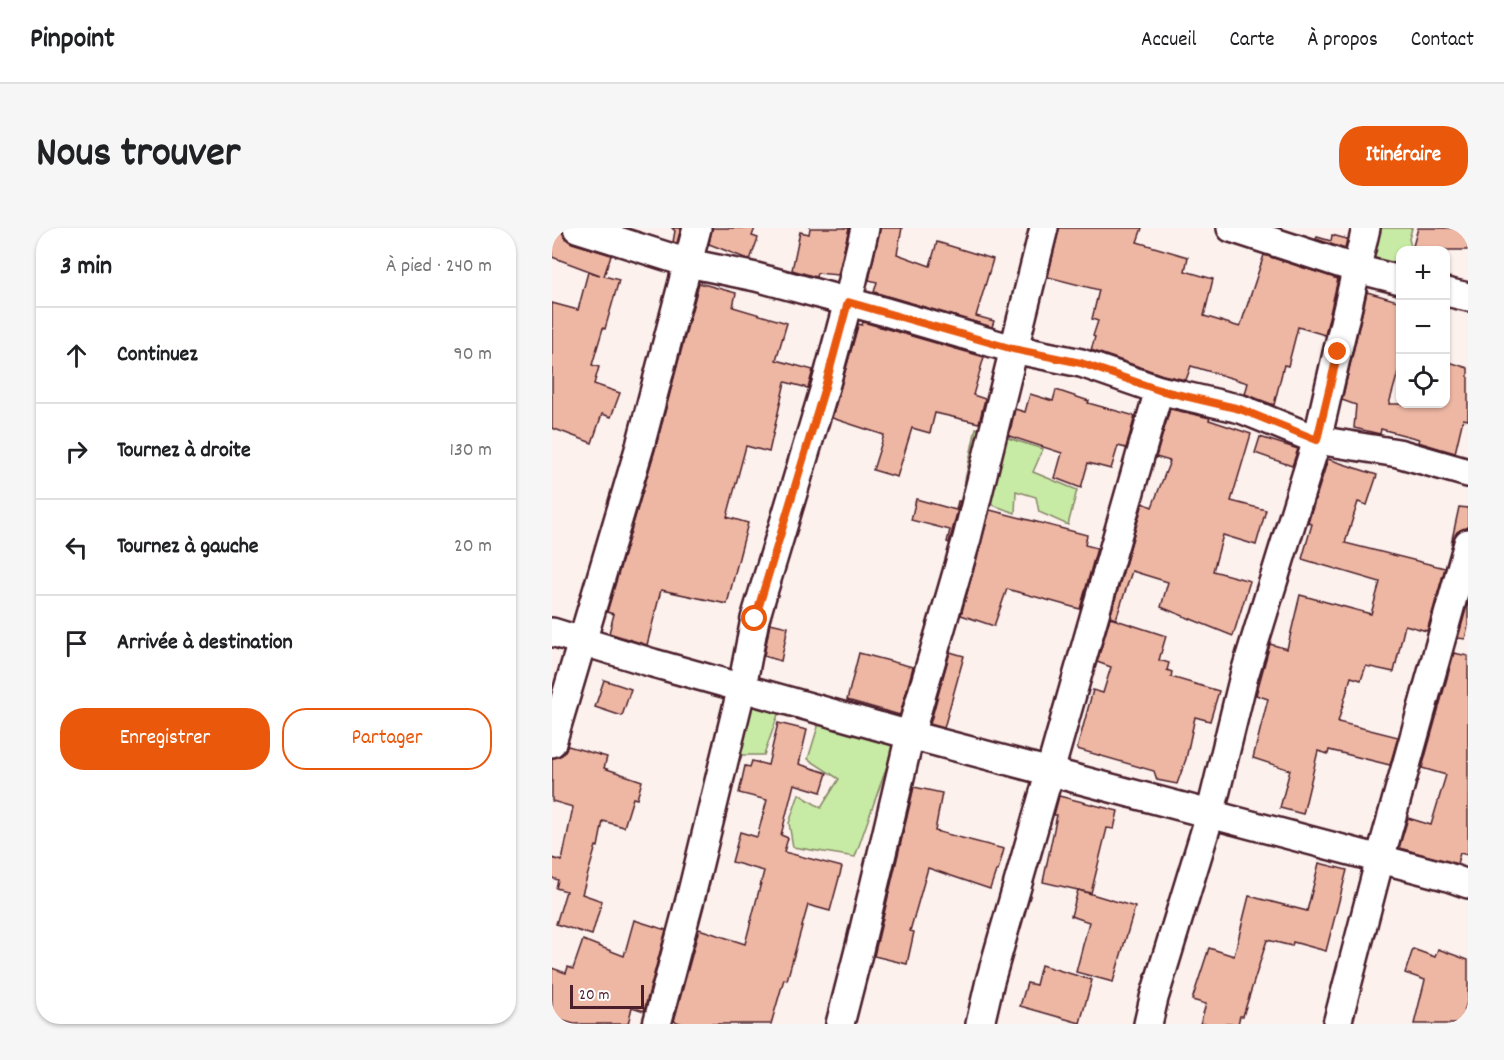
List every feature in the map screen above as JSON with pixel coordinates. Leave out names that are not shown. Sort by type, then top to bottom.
[{"type":"street","points":[[577,228],[688,263],[756,277],[1013,349],[1081,363],[1159,390],[1240,409],[1317,440],[1398,453],[1468,472]]},
{"type":"street","points":[[552,743],[640,446],[697,228]]},
{"type":"street","points":[[657,1024],[742,687],[755,619],[825,387],[865,228]]},
{"type":"street","points":[[840,1024],[910,735],[967,538],[1044,228]]},
{"type":"street","points":[[1231,228],[1357,269],[1396,279]]},
{"type":"street","points":[[1148,1024],[1210,815],[1244,676],[1317,440],[1366,228]]},
{"type":"street","points":[[1450,293],[1468,297]]},
{"type":"street","points":[[980,1024],[990,981],[1159,390]]},
{"type":"street","points":[[1337,1024],[1468,543]]},
{"type":"street","points":[[552,632],[583,643],[910,735],[1210,815],[1294,835],[1445,876],[1468,885]]},
{"type":"green space","points":[[1373,228],[1412,228],[1409,239],[1411,246],[1396,246],[1396,268],[1366,257]]},
{"type":"green space","points":[[976,428],[1043,449],[1033,472],[1077,490],[1068,525],[1039,512],[1036,497],[1016,491],[1015,513],[962,494]]},
{"type":"green space","points":[[746,696],[780,709],[764,755],[742,755],[733,784],[724,782]]},
{"type":"green space","points":[[820,720],[894,746],[855,857],[793,847],[789,823],[799,794],[821,808],[839,779],[808,759]]},
{"type":"building","points":[[552,228],[562,228],[565,238],[572,243],[611,255],[604,276],[619,280],[592,365],[599,367],[594,384],[620,393],[611,417],[602,414],[592,443],[552,428],[552,303],[578,310],[588,272],[600,275],[552,257]]},
{"type":"building","points":[[672,228],[681,228],[677,243],[673,242],[675,231]]},
{"type":"building","points":[[712,228],[755,228],[752,236],[758,238],[750,260],[709,244]]},
{"type":"building","points":[[810,228],[849,228],[838,275],[817,273],[816,277],[792,270],[800,232],[809,234]]},
{"type":"building","points":[[880,228],[902,228],[897,254],[930,266],[937,242],[993,259],[976,316],[994,321],[992,327],[874,292],[877,282],[869,280]]},
{"type":"building","points":[[1059,228],[1142,228],[1137,242],[1188,257],[1185,271],[1213,279],[1204,316],[1240,327],[1264,255],[1338,279],[1325,335],[1298,327],[1288,366],[1284,365],[1274,405],[1245,394],[1248,383],[1191,366],[1186,380],[1163,375],[1091,350],[1098,321],[1092,319],[1099,290],[1048,277]]},
{"type":"building","points":[[1418,228],[1468,228],[1468,250],[1450,250],[1450,246],[1413,246]]},
{"type":"building","points":[[1332,235],[1347,239],[1345,249],[1316,239],[1317,237],[1331,241]]},
{"type":"building","points":[[699,283],[736,293],[733,307],[787,323],[776,360],[813,370],[808,388],[785,382],[769,452],[746,446],[727,517],[748,523],[727,604],[661,590],[647,645],[609,633],[614,614],[607,612],[655,450]]},
{"type":"building","points":[[1367,292],[1396,301],[1396,380],[1389,404],[1396,404],[1396,408],[1450,408],[1450,362],[1468,368],[1468,420],[1463,419],[1455,453],[1418,442],[1419,439],[1381,429],[1380,434],[1354,428],[1356,405],[1342,400]]},
{"type":"building","points":[[863,322],[984,357],[973,395],[985,399],[979,423],[935,413],[930,433],[912,428],[897,477],[873,470],[884,435],[832,418],[858,324],[862,325]]},
{"type":"building","points":[[1056,390],[1089,401],[1088,403],[1135,416],[1126,448],[1118,446],[1111,469],[1088,463],[1081,488],[1055,478],[1062,453],[1009,436],[1015,409],[1025,412],[1030,394],[1053,401]]},
{"type":"building","points":[[1170,409],[1210,418],[1209,420],[1251,434],[1231,501],[1266,510],[1256,545],[1223,535],[1213,571],[1250,581],[1233,636],[1161,607],[1168,582],[1132,571],[1116,619],[1110,617],[1143,503],[1152,507],[1170,461],[1156,457]]},
{"type":"building","points":[[1260,437],[1298,449],[1292,466],[1255,453]]},
{"type":"building","points":[[1328,459],[1377,475],[1367,505],[1358,502],[1345,543],[1445,568],[1427,631],[1405,625],[1394,672],[1366,666],[1361,680],[1351,677],[1338,722],[1398,737],[1390,765],[1329,750],[1328,754],[1318,751],[1303,814],[1280,808],[1290,770],[1253,758],[1268,699],[1256,695],[1270,644],[1287,649],[1300,595],[1371,614],[1380,582],[1302,559],[1312,524],[1308,523]]},
{"type":"building","points":[[916,499],[956,510],[958,501],[960,501],[949,543],[947,542],[950,530],[911,520]]},
{"type":"building","points":[[1459,507],[1468,508],[1468,528],[1457,532],[1451,544]]},
{"type":"building","points":[[990,510],[1087,535],[1085,545],[1097,548],[1080,609],[1007,589],[994,626],[961,615]]},
{"type":"building","points":[[1468,602],[1468,625],[1465,639],[1458,638]]},
{"type":"building","points":[[1110,618],[1166,636],[1159,660],[1169,663],[1167,670],[1172,672],[1171,677],[1219,691],[1210,721],[1195,717],[1186,759],[1177,784],[1157,780],[1154,771],[1077,749],[1093,690],[1103,693],[1111,667],[1097,662]]},
{"type":"building","points":[[770,623],[788,627],[781,661],[764,656]]},
{"type":"building","points":[[950,652],[964,656],[944,728],[930,724]]},
{"type":"building","points":[[859,653],[913,667],[900,715],[847,700]]},
{"type":"building","points":[[1454,653],[1468,656],[1468,855],[1460,853],[1457,864],[1399,848],[1408,818],[1431,825],[1446,775],[1422,768]]},
{"type":"building","points":[[604,680],[631,689],[622,716],[595,707]]},
{"type":"building","points":[[778,723],[807,730],[799,764],[827,773],[821,792],[794,784],[781,835],[788,838],[784,852],[842,867],[830,911],[808,905],[787,980],[784,979],[771,1024],[683,1024],[674,1021],[699,929],[745,944],[764,871],[732,862],[740,832],[757,837],[767,800],[739,793],[745,766],[750,767],[752,761],[768,765]]},
{"type":"building","points":[[568,746],[607,757],[604,768],[642,781],[637,799],[633,798],[624,827],[603,821],[598,847],[596,846],[582,894],[602,901],[592,935],[556,924],[566,891],[556,888],[558,880],[552,878],[552,858],[562,861],[573,807],[552,801],[552,758],[562,755]]},
{"type":"building","points":[[914,787],[942,793],[935,831],[1004,849],[990,889],[928,868],[910,931],[914,932],[907,964],[874,956]]},
{"type":"building","points":[[1059,796],[1118,811],[1114,829],[1107,828],[1091,893],[1043,882]]},
{"type":"building","points":[[1319,863],[1347,870],[1326,951],[1293,942],[1292,946],[1267,940],[1243,1016],[1240,1016],[1238,1024],[1200,1024],[1206,1004],[1192,1000],[1209,948],[1234,956],[1249,896],[1307,911]]},
{"type":"building","points":[[1078,890],[1135,907],[1113,982],[1076,972],[1089,922],[1071,916]]},
{"type":"building","points":[[634,920],[666,930],[644,1011],[632,1007],[628,1024],[574,1024],[552,1018],[552,968],[566,973],[568,967],[573,969],[583,940],[624,956]]},
{"type":"building","points":[[1413,949],[1435,957],[1438,949],[1468,960],[1468,998],[1461,1024],[1414,1024],[1425,980],[1405,973]]},
{"type":"building","points":[[1041,965],[1092,980],[1080,1023],[1020,1006],[1027,983],[1036,985]]},
{"type":"route","points":[[755,619],[825,387],[848,302],[1013,349],[1081,363],[1159,390],[1240,409],[1317,440],[1338,352]]}]
